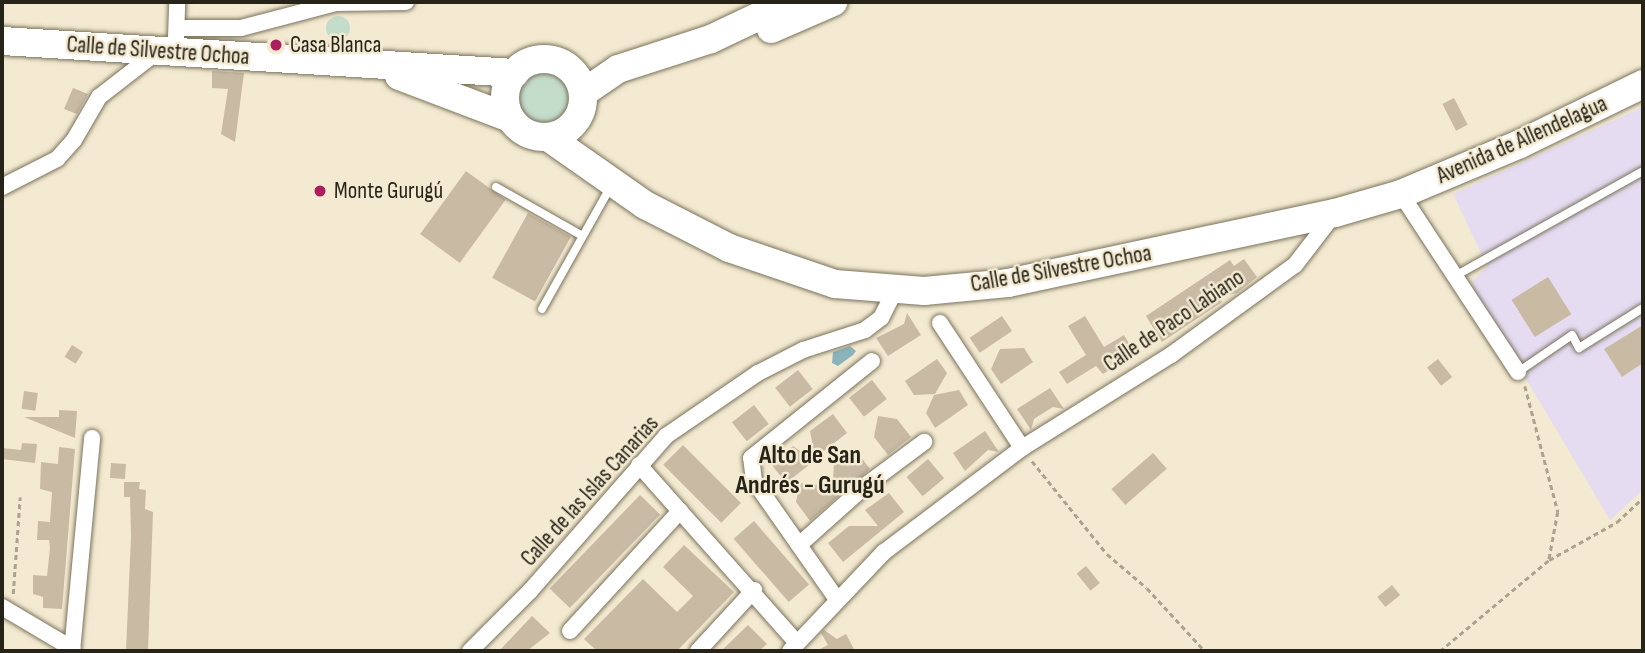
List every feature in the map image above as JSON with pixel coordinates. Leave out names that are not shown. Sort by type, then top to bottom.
[{"type":"highway","points":[[612,184],[584,147],[577,94],[548,59],[524,64],[515,73],[505,94],[510,118],[526,133],[548,137],[560,134],[577,94],[632,56],[707,24],[746,2]]},
{"type":"highway","points":[[664,56],[789,2]]},
{"type":"highway","points":[[577,94],[618,69],[664,56],[743,42],[833,2]]},
{"type":"highway","points":[[632,56],[724,32]]},
{"type":"highway","name":"Calle de Silvestre Ochoa","points":[[2,41],[170,44],[356,64],[515,73]]},
{"type":"highway","name":"Calle de Silvestre Ochoa","points":[[356,64],[449,92],[510,118]]},
{"type":"highway","name":"Avenida de Allendelagua","points":[[1401,194],[1520,144],[1643,84]]},
{"type":"highway","name":"Calle de Silvestre Ochoa","points":[[548,137],[612,184],[680,223],[759,260],[835,284],[894,292],[1008,283],[1335,213],[1401,194]]},
{"type":"street","points":[[170,44],[177,2]]},
{"type":"street","points":[[2,187],[57,159],[74,140],[99,97],[170,44],[336,2],[406,2]]},
{"type":"street","points":[[1401,194],[1518,372]]},
{"type":"street","name":"Calle de Paco Labiano","points":[[794,647],[836,598],[884,552],[1021,447],[1171,355],[1294,265],[1335,213]]},
{"type":"street","name":"Calle de las Islas Canarias","points":[[470,651],[530,591],[666,436],[758,373],[803,350],[865,330],[881,318],[894,292]]},
{"type":"street","points":[[940,323],[1021,447]]},
{"type":"street","points":[[836,598],[754,481],[751,458],[872,361]]},
{"type":"street","points":[[3,608],[73,650],[92,438]]},
{"type":"street","points":[[799,545],[865,486],[924,442]]},
{"type":"street","points":[[639,465],[754,590],[794,647]]},
{"type":"street","points":[[570,631],[680,511]]},
{"type":"street","points":[[698,651],[754,590]]},
{"type":"lane","points":[[1455,276],[1643,171]]},
{"type":"lane","points":[[542,309],[581,235],[612,184]]},
{"type":"lane","points":[[496,187],[581,235]]},
{"type":"lane","points":[[1518,372],[1572,335],[1580,348],[1643,308]]},
{"type":"path","points":[[1518,372],[1534,414],[1558,512],[1549,560]]},
{"type":"path","points":[[1021,447],[1107,554],[1147,588],[1205,651]]},
{"type":"path","points":[[3,608],[14,594],[20,497]]},
{"type":"path","points":[[1440,651],[1549,560],[1617,522],[1643,498]]},
{"type":"shaded area","points":[[1643,107],[1643,490],[1610,520],[1475,293],[1472,282],[1487,266],[1453,194]]},
{"type":"green space","points":[[338,16],[347,19],[350,28],[347,37],[338,40],[329,37],[326,28],[329,19]]},
{"type":"green space","points":[[544,73],[563,80],[570,99],[563,118],[544,125],[525,118],[518,99],[525,80]]},
{"type":"water","points":[[850,346],[856,351],[853,355],[838,366],[832,363],[833,352]]},
{"type":"building","points":[[212,71],[244,73],[235,142],[221,134],[228,89],[212,88]]},
{"type":"building","points":[[73,88],[88,94],[77,114],[64,109]]},
{"type":"building","points":[[1454,98],[1468,125],[1456,131],[1442,104]]},
{"type":"building","points":[[466,171],[506,200],[460,263],[420,234]]},
{"type":"building","points":[[528,213],[571,237],[535,301],[492,278]]},
{"type":"building","points":[[1244,259],[1257,277],[1237,293],[1219,297],[1222,302],[1162,342],[1146,316],[1230,260],[1234,266]]},
{"type":"building","points":[[1548,277],[1571,314],[1535,337],[1512,300]]},
{"type":"building","points":[[907,313],[921,335],[888,356],[876,338],[904,324]]},
{"type":"building","points":[[1002,316],[1012,331],[980,353],[970,338]]},
{"type":"building","points":[[1085,316],[1104,347],[1124,335],[1135,354],[1103,374],[1096,366],[1067,384],[1059,372],[1086,355],[1068,326]]},
{"type":"building","points":[[1643,325],[1643,363],[1622,377],[1604,349]]},
{"type":"building","points":[[72,345],[83,352],[76,364],[65,357]]},
{"type":"building","points":[[1024,348],[1033,362],[1001,384],[991,369],[1000,349]]},
{"type":"building","points":[[937,359],[947,373],[935,394],[914,395],[905,381]]},
{"type":"building","points":[[1438,359],[1452,377],[1441,386],[1427,368]]},
{"type":"building","points":[[798,370],[813,389],[790,407],[775,388]]},
{"type":"building","points":[[872,380],[887,399],[864,417],[849,398]]},
{"type":"building","points":[[1050,388],[1064,409],[1053,407],[1034,419],[1031,430],[1017,409]]},
{"type":"building","points":[[959,390],[968,405],[935,428],[926,413],[934,395]]},
{"type":"building","points":[[24,391],[38,393],[35,411],[21,409]]},
{"type":"building","points":[[754,405],[769,424],[747,441],[732,422]]},
{"type":"building","points":[[59,410],[77,411],[75,438],[24,417],[59,417]]},
{"type":"building","points":[[833,414],[847,433],[815,458],[810,431]]},
{"type":"building","points":[[878,416],[897,419],[911,437],[888,455],[874,437]]},
{"type":"building","points":[[985,431],[999,452],[988,450],[965,471],[953,453]]},
{"type":"building","points":[[22,443],[37,444],[35,463],[2,459],[2,448],[21,450]]},
{"type":"building","points":[[683,445],[741,503],[721,523],[663,465]]},
{"type":"building","points":[[793,446],[814,461],[786,483],[771,464]]},
{"type":"building","points":[[59,447],[75,449],[62,609],[43,608],[43,597],[33,594],[33,575],[47,576],[50,548],[49,540],[37,540],[38,521],[50,522],[52,492],[40,489],[41,462],[58,464]]},
{"type":"building","points":[[857,452],[870,469],[810,521],[796,502],[800,483],[833,486],[834,457]]},
{"type":"building","points":[[1153,453],[1167,469],[1125,505],[1111,489]]},
{"type":"building","points":[[928,459],[944,478],[923,496],[907,477]]},
{"type":"building","points":[[111,463],[126,464],[125,479],[110,478]]},
{"type":"building","points":[[124,482],[140,482],[139,489],[146,490],[145,509],[153,512],[148,651],[126,651],[131,536],[130,497],[124,497]]},
{"type":"building","points":[[889,493],[904,512],[843,562],[828,543],[849,526],[878,526],[865,510]]},
{"type":"building","points":[[640,495],[660,514],[570,608],[550,589]]},
{"type":"building","points":[[754,521],[809,584],[789,602],[734,539]]},
{"type":"building","points":[[684,545],[734,592],[677,651],[597,651],[584,639],[643,579],[677,612],[693,596],[663,567]]},
{"type":"building","points":[[1086,566],[1100,583],[1091,591],[1077,574]]},
{"type":"building","points":[[1392,585],[1400,595],[1385,607],[1377,597]]},
{"type":"building","points":[[532,616],[550,633],[527,651],[499,651]]},
{"type":"building","points":[[748,625],[767,644],[759,651],[721,651]]},
{"type":"building","points":[[824,630],[837,639],[846,634],[855,651],[816,651],[828,645],[821,633]]},
{"type":"place","name":"Casa Blanca","points":[[276,45]]},
{"type":"place","name":"Monte Gurugú","points":[[320,191]]},
{"type":"district","name":"Alto de San Andrés - Gurugú","points":[[810,471]]}]
